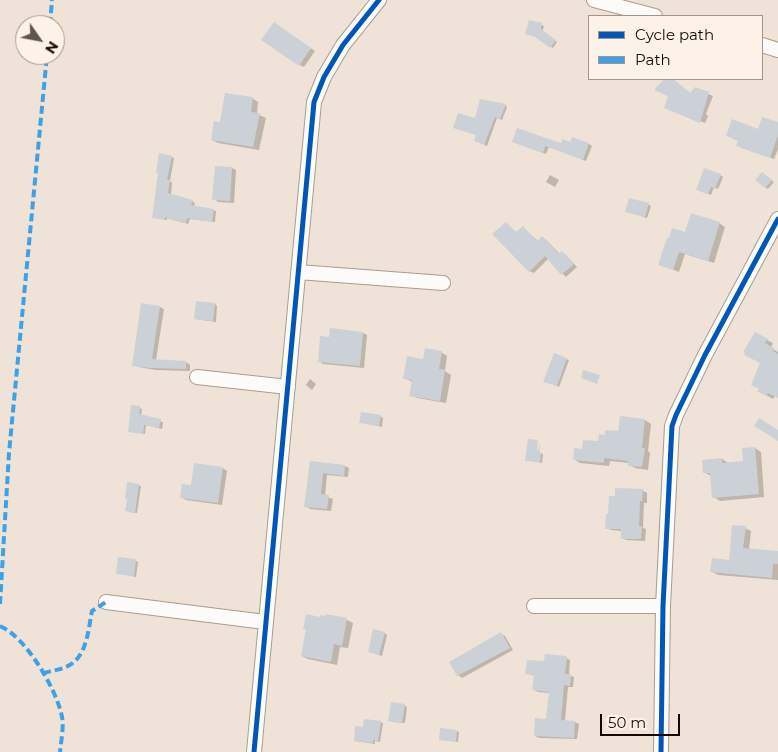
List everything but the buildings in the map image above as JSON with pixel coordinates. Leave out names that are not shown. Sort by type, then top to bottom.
[{"type":"street","points":[[254,752],[314,102],[324,77],[343,45],[379,0]]},
{"type":"street","points":[[594,0],[651,15]]},
{"type":"street","points":[[763,45],[778,50]]},
{"type":"street","points":[[662,752],[662,606],[672,426],[705,355],[778,219]]},
{"type":"street","points":[[298,272],[443,283]]},
{"type":"street","points":[[197,377],[288,386]]},
{"type":"street","points":[[106,602],[265,622]]},
{"type":"street","points":[[534,606],[662,606]]},
{"type":"marked path","points":[[51,15],[52,0]]},
{"type":"marked path","points":[[0,604],[9,453],[46,65]]},
{"type":"marked path","points":[[43,673],[58,670],[73,663],[82,651],[88,635],[92,611],[106,602]]},
{"type":"marked path","points":[[0,626],[10,632],[30,653],[54,693],[63,721],[60,752]]},
{"type":"cycle path","points":[[254,752],[314,102],[324,77],[343,45],[379,0]]},
{"type":"cycle path","points":[[661,752],[663,606],[672,426],[705,355],[778,219]]}]
